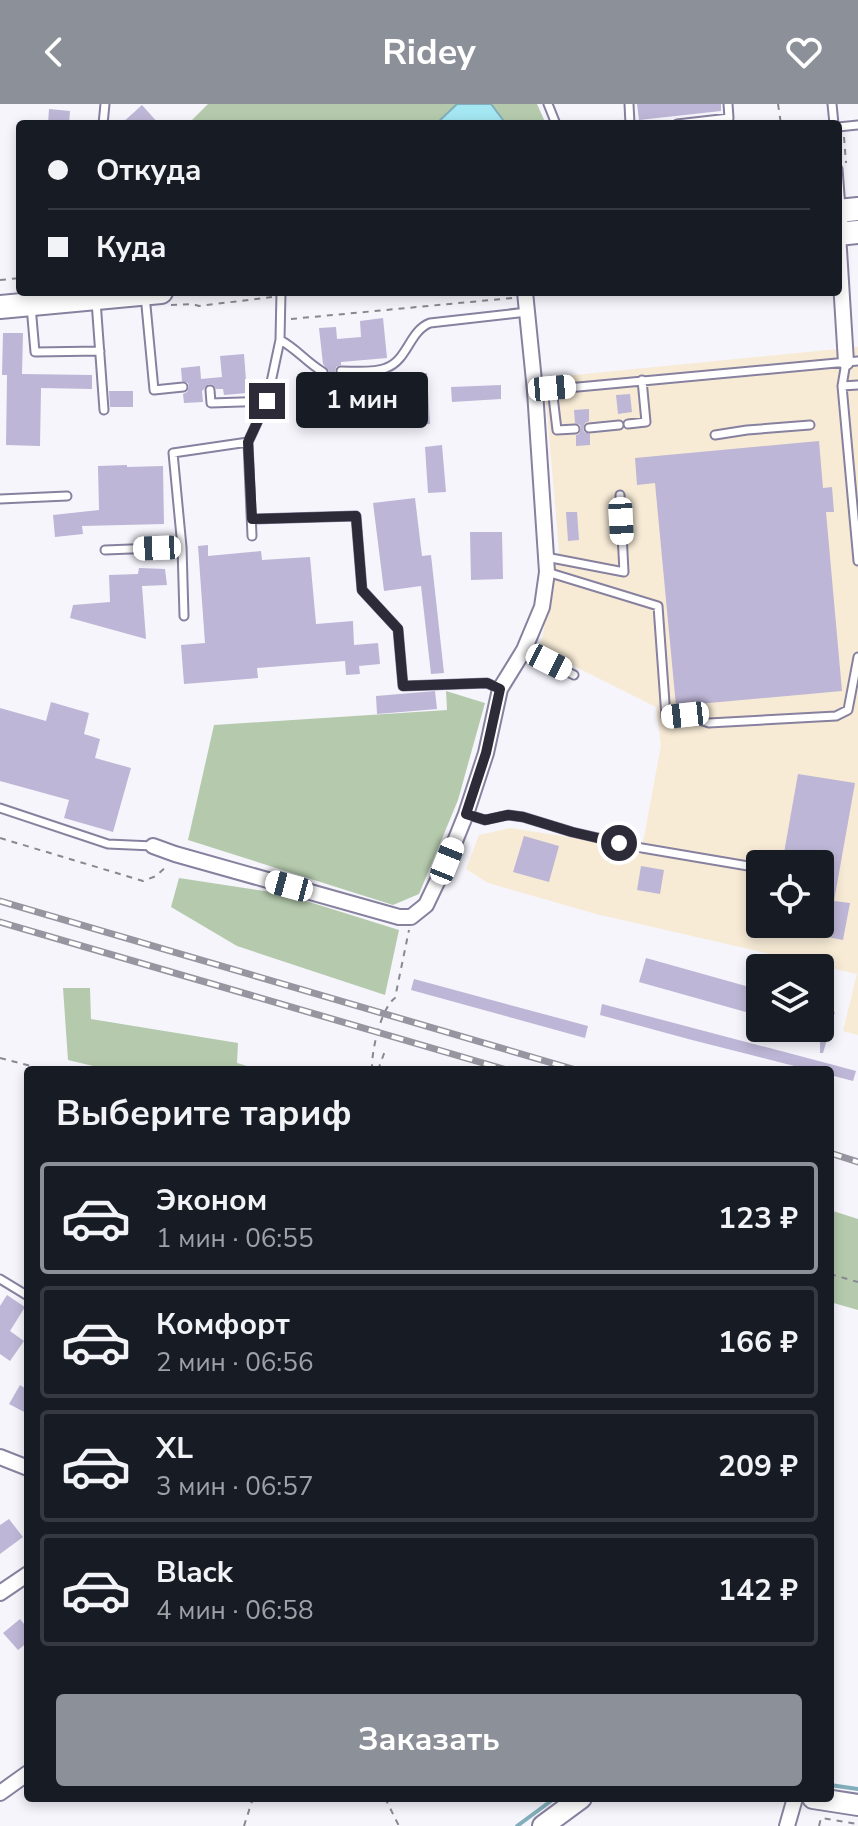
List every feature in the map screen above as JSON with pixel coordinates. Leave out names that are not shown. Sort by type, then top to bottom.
[{"type":"main road","points":[[0,307],[25,297],[119,296]]},
{"type":"street","points":[[842,270],[852,361]]},
{"type":"street","points":[[153,846],[399,917],[411,917],[426,905],[466,814],[486,753],[500,689],[524,650],[542,607],[546,564],[535,391],[525,300]]},
{"type":"street","points":[[0,1457],[24,1466]]},
{"type":"street","points":[[0,1593],[24,1577]]},
{"type":"street","points":[[0,1793],[24,1776]]},
{"type":"street","points":[[834,1801],[858,1805]]},
{"type":"street","points":[[552,1823],[576,1802]]},
{"type":"street","points":[[787,1826],[794,1802]]},
{"type":"lane","points":[[712,120],[729,118],[728,104]]},
{"type":"lane","points":[[842,170],[846,210]]},
{"type":"lane","points":[[153,296],[154,390],[183,387]]},
{"type":"lane","points":[[252,536],[248,442],[267,401],[280,340],[281,296]]},
{"type":"lane","points":[[25,297],[35,352],[100,351]]},
{"type":"lane","points":[[96,298],[104,410]]},
{"type":"lane","points":[[341,371],[384,369],[393,365],[418,330],[430,323],[525,300]]},
{"type":"lane","points":[[280,340],[323,372]]},
{"type":"lane","points":[[535,391],[852,361],[842,386],[858,561]]},
{"type":"lane","points":[[589,428],[646,422],[642,380]]},
{"type":"lane","points":[[842,386],[858,385]]},
{"type":"lane","points":[[552,388],[557,430],[575,429]]},
{"type":"lane","points":[[210,390],[211,403],[267,401]]},
{"type":"lane","points":[[715,435],[810,425]]},
{"type":"lane","points":[[184,616],[182,547],[173,453],[248,442]]},
{"type":"lane","points":[[546,564],[624,572],[620,495]]},
{"type":"lane","points":[[0,499],[67,496]]},
{"type":"lane","points":[[252,519],[356,516],[362,590],[398,629],[403,686],[487,683],[500,689]]},
{"type":"lane","points":[[105,550],[182,547]]},
{"type":"lane","points":[[546,564],[658,606],[666,717],[685,715],[709,723],[836,716],[848,710],[858,657]]},
{"type":"lane","points":[[524,650],[574,675]]},
{"type":"lane","points":[[0,808],[108,844],[153,846]]},
{"type":"lane","points":[[466,814],[485,820],[508,815],[523,817],[642,848],[746,866]]},
{"type":"lane","points":[[0,1279],[24,1294]]},
{"type":"path","points":[[199,306],[265,296]]},
{"type":"path","points":[[281,320],[525,300]]},
{"type":"path","points":[[0,838],[143,881],[156,876],[179,855]]},
{"type":"path","points":[[392,1005],[411,917]]},
{"type":"path","points":[[373,1066],[387,1006],[395,998]]},
{"type":"path","points":[[379,1066],[386,1048]]},
{"type":"path","points":[[0,1058],[31,1066]]},
{"type":"path","points":[[834,1275],[858,1282]]},
{"type":"path","points":[[244,1826],[252,1802]]},
{"type":"path","points":[[387,1802],[399,1826]]},
{"type":"path","points":[[819,1826],[821,1818],[858,1824]]},
{"type":"shaded area","points":[[858,347],[858,1035],[843,1031],[857,974],[834,969],[834,954],[770,954],[596,914],[488,883],[466,869],[479,835],[510,828],[642,848],[661,745],[656,707],[540,649],[559,550],[544,378]]},
{"type":"green space","points":[[208,104],[457,104],[440,120],[192,120]]},
{"type":"green space","points":[[491,104],[537,104],[544,120],[503,120]]},
{"type":"green space","points":[[446,691],[485,703],[458,800],[419,894],[393,905],[188,840],[214,725],[447,710]]},
{"type":"green space","points":[[179,878],[284,894],[399,930],[385,995],[237,946],[171,907]]},
{"type":"green space","points":[[63,988],[90,988],[91,1019],[238,1043],[237,1063],[247,1066],[93,1066],[68,1060]]},
{"type":"green space","points":[[834,1211],[858,1219],[858,1310],[834,1303]]},
{"type":"water","points":[[457,104],[491,104],[503,120],[440,120]]},
{"type":"building","points":[[637,104],[721,104],[721,111],[639,120]]},
{"type":"building","points":[[142,105],[155,120],[125,120]]},
{"type":"building","points":[[49,109],[70,111],[69,120],[48,120]]},
{"type":"building","points":[[383,318],[387,358],[341,362],[335,372],[342,379],[324,380],[329,371],[323,364],[319,328],[336,327],[337,339],[361,337],[360,321]]},
{"type":"building","points":[[3,333],[23,333],[22,374],[92,375],[92,389],[41,388],[40,446],[6,445],[7,375],[2,375]]},
{"type":"building","points":[[244,354],[247,393],[224,395],[223,389],[209,384],[202,391],[203,402],[184,403],[183,394],[189,387],[182,381],[181,368],[200,366],[201,379],[222,377],[220,356]]},
{"type":"building","points":[[415,373],[427,373],[430,424],[418,425]]},
{"type":"building","points":[[501,385],[501,399],[452,402],[451,387]]},
{"type":"building","points":[[109,391],[133,391],[133,407],[110,407]]},
{"type":"building","points":[[630,394],[632,412],[618,414],[616,395]]},
{"type":"building","points":[[589,409],[589,421],[583,428],[590,434],[590,445],[576,446],[576,435],[581,429],[575,423],[574,410]]},
{"type":"building","points":[[819,441],[823,488],[832,487],[834,512],[826,512],[842,691],[676,706],[655,483],[637,485],[635,458]]},
{"type":"building","points":[[442,445],[446,492],[428,493],[425,447]]},
{"type":"building","points":[[98,466],[163,466],[164,524],[82,526],[83,534],[55,537],[53,515],[99,510]]},
{"type":"building","points":[[415,498],[422,556],[431,555],[444,673],[431,674],[421,586],[384,591],[373,503]]},
{"type":"building","points":[[566,512],[577,512],[579,540],[568,541]]},
{"type":"building","points":[[470,532],[502,532],[503,579],[471,580]]},
{"type":"building","points":[[208,545],[208,556],[261,551],[262,560],[310,557],[316,624],[353,621],[354,645],[378,643],[380,664],[359,666],[360,674],[346,675],[345,661],[257,668],[258,678],[184,684],[181,645],[205,643],[198,546]]},
{"type":"building","points":[[139,568],[165,569],[167,585],[142,586],[146,639],[70,618],[73,605],[110,602],[109,575],[138,574]]},
{"type":"building","points":[[435,691],[437,709],[377,714],[376,696]]},
{"type":"building","points":[[51,702],[89,713],[84,734],[100,739],[95,758],[131,768],[113,832],[64,818],[69,800],[0,781],[0,708],[46,721]]},
{"type":"building","points":[[798,774],[855,783],[834,901],[834,850],[784,850]]},
{"type":"building","points":[[524,836],[559,846],[549,882],[513,872]]},
{"type":"building","points":[[641,866],[664,870],[660,894],[637,890]]},
{"type":"building","points":[[834,901],[850,903],[843,940],[833,938]]},
{"type":"building","points":[[646,958],[746,986],[746,1012],[639,982]]},
{"type":"building","points":[[414,979],[588,1026],[585,1038],[411,990]]},
{"type":"building","points":[[602,1004],[856,1071],[853,1081],[834,1076],[834,1066],[794,1066],[600,1015]]},
{"type":"building","points":[[820,1042],[826,1042],[823,1053],[820,1053]]},
{"type":"building","points":[[7,1295],[24,1306],[10,1331],[24,1341],[10,1361],[0,1354],[0,1306]]},
{"type":"building","points":[[20,1385],[24,1388],[24,1412],[9,1404]]},
{"type":"building","points":[[9,1519],[23,1537],[0,1554],[0,1525]]},
{"type":"building","points":[[20,1619],[24,1624],[24,1645],[18,1650],[3,1633]]},
{"type":"waterway","points":[[834,1786],[858,1789]]},
{"type":"waterway","points":[[517,1826],[550,1802]]},
{"type":"railway","points":[[0,901],[562,1066]]},
{"type":"railway","points":[[0,922],[493,1066]]},
{"type":"railway","points":[[834,1154],[858,1162]]},
{"type":"route","points":[[267,401],[248,442],[252,519],[356,516],[362,590],[398,629],[403,686],[487,683],[500,689],[486,753],[466,814],[485,820],[508,815],[523,817],[619,843]]}]
